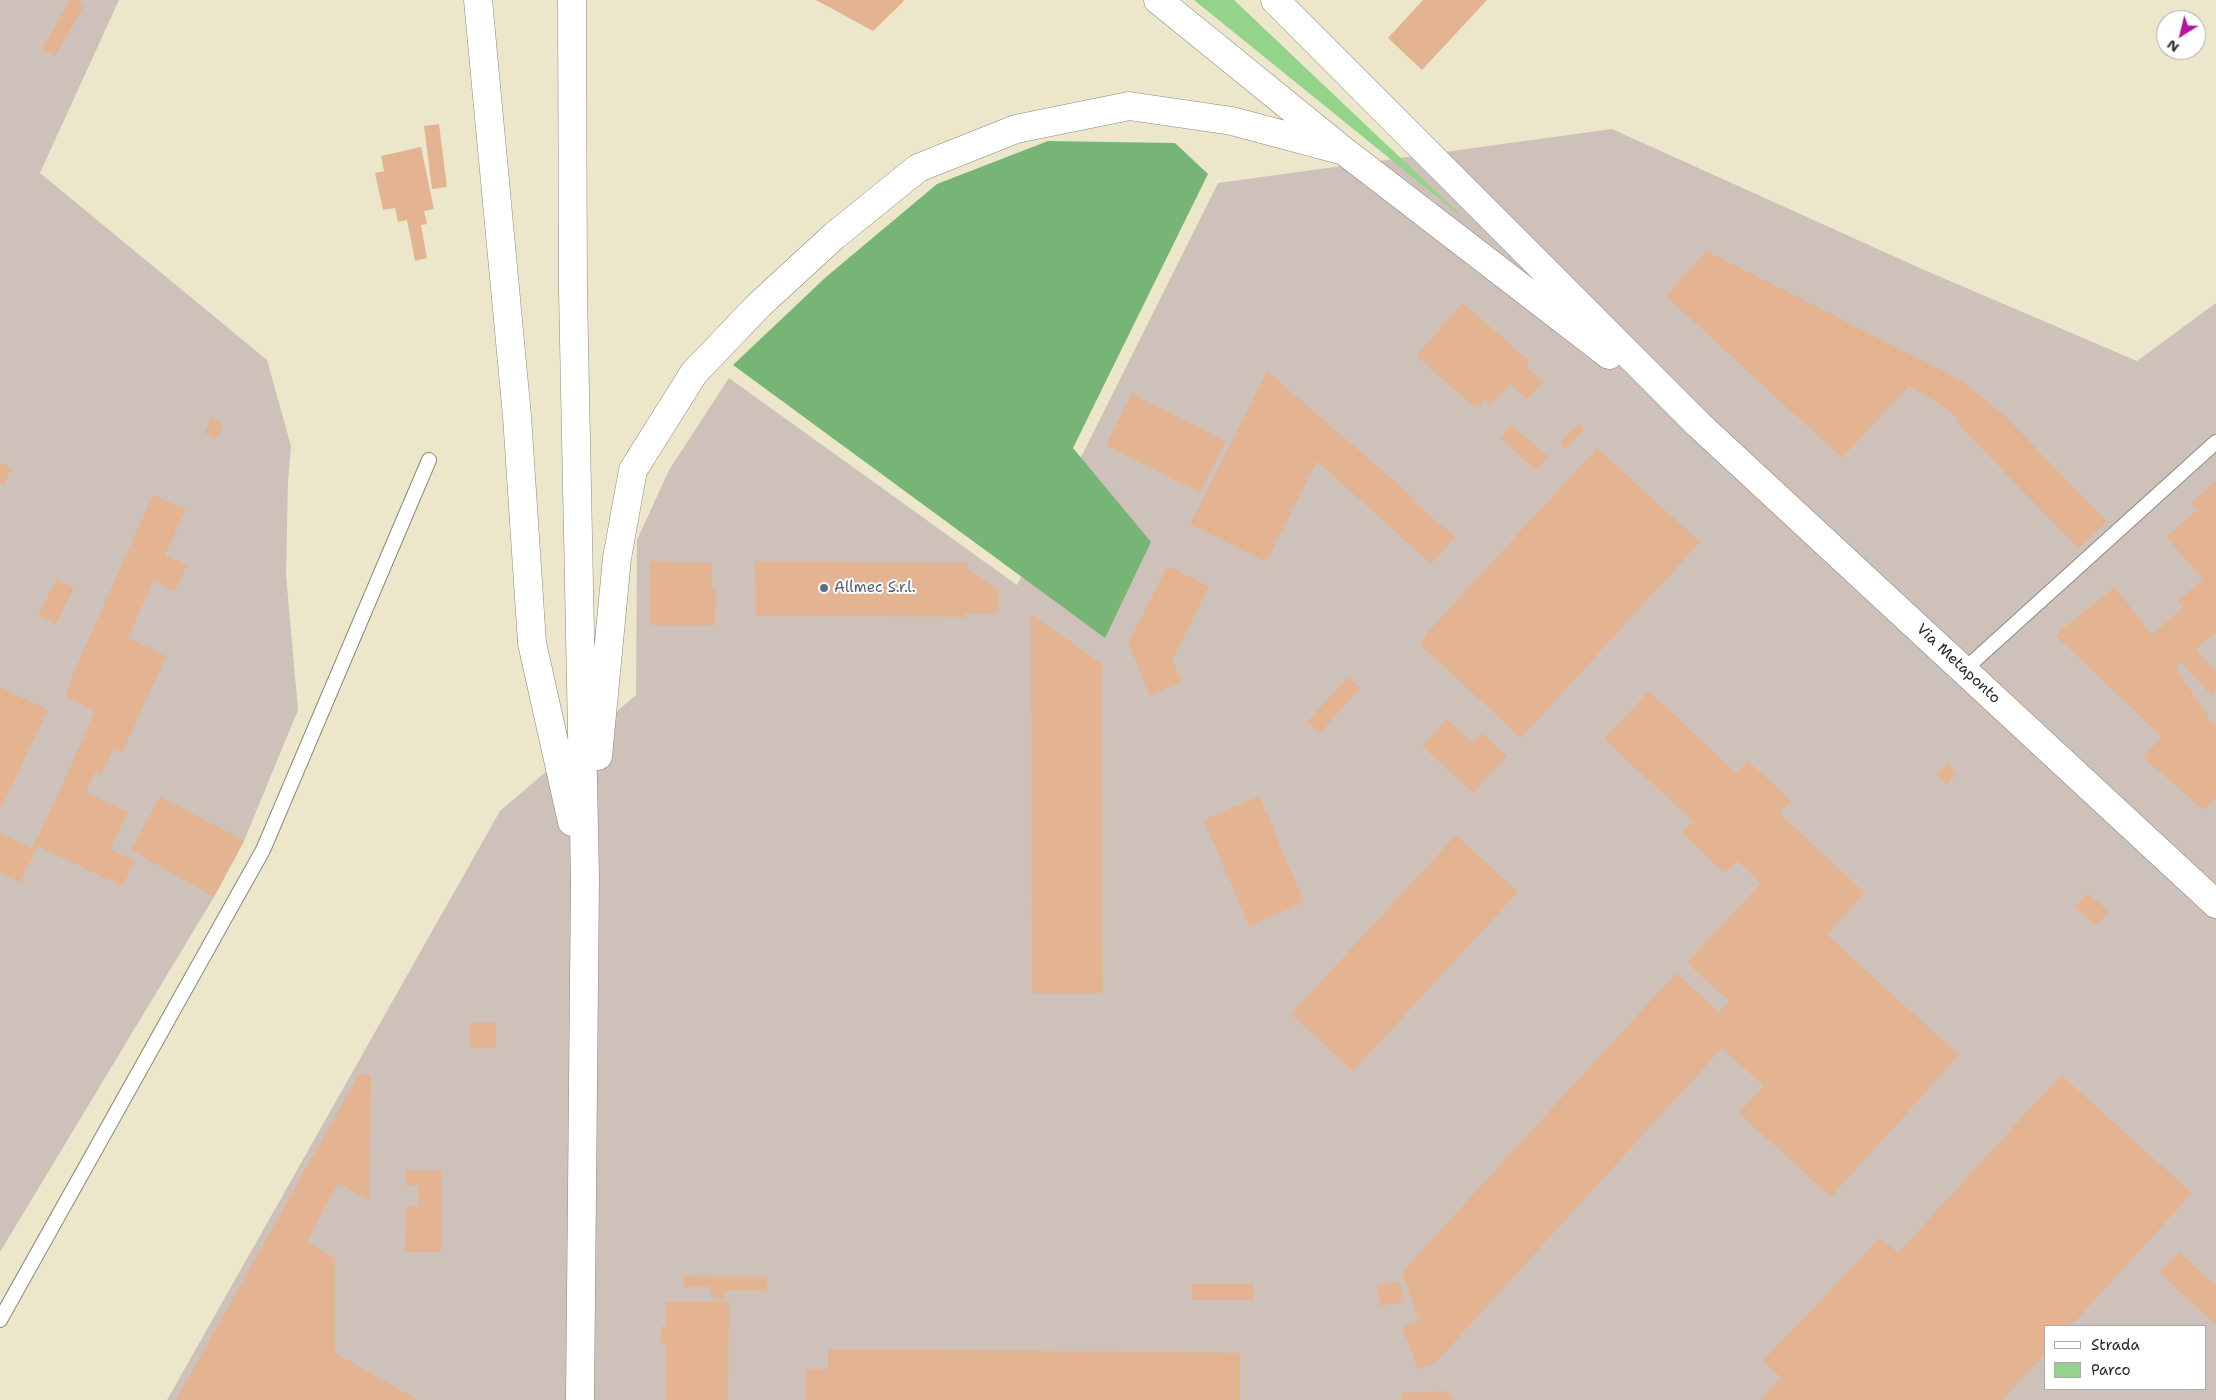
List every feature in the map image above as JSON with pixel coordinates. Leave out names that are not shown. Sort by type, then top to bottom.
[{"type":"main road","points":[[478,0],[516,416],[532,643],[585,879]]},
{"type":"main road","points":[[572,0],[573,302],[585,879],[580,1400]]},
{"type":"main road","points":[[1158,0],[1344,151],[1699,425]]},
{"type":"main road","points":[[1275,0],[1699,425]]},
{"type":"main road","points":[[585,879],[617,558],[632,470],[694,373],[759,305],[834,236],[918,168],[1016,129],[1129,106],[1232,121],[1344,151]]},
{"type":"main road","name":"Via Metaponto","points":[[1699,425],[2216,904]]},
{"type":"lane","points":[[1964,670],[2216,442]]},
{"type":"lane","points":[[0,1320],[263,850],[428,460]]},
{"type":"shaded area","points":[[0,0],[119,0],[40,173],[267,360],[291,446],[288,481],[286,575],[298,710],[244,841],[214,897],[0,1252]]},
{"type":"shaded area","points":[[1612,129],[1922,269],[2137,361],[2216,303],[2216,1400],[167,1400],[500,811],[636,695],[637,540],[669,470],[729,378],[1017,585],[1218,183]]},
{"type":"green space","points":[[1194,0],[1234,0],[1467,221]]},
{"type":"green space","points":[[1048,141],[1175,143],[1208,174],[1073,448],[1151,542],[1105,638],[733,365],[826,277],[937,184]]},
{"type":"building","points":[[70,0],[79,0],[85,4],[55,56],[42,49]]},
{"type":"building","points":[[816,0],[903,0],[904,1],[873,31]]},
{"type":"building","points":[[1423,0],[1487,0],[1422,70],[1388,38]]},
{"type":"building","points":[[439,124],[447,187],[432,189],[424,126]]},
{"type":"building","points":[[421,147],[434,209],[424,211],[427,224],[421,225],[427,258],[415,261],[407,220],[398,222],[395,208],[383,210],[375,173],[384,171],[381,156]]},
{"type":"building","points":[[1706,251],[1958,378],[2003,414],[2107,522],[2078,548],[1955,421],[1958,418],[1943,406],[1909,386],[1842,458],[1666,296]]},
{"type":"building","points":[[1463,303],[1529,361],[1526,366],[1543,381],[1527,399],[1510,384],[1491,405],[1485,399],[1477,409],[1416,356]]},
{"type":"building","points":[[1267,371],[1416,500],[1414,502],[1455,537],[1431,564],[1317,461],[1266,562],[1190,524]]},
{"type":"building","points":[[1132,394],[1226,441],[1200,493],[1106,445]]},
{"type":"building","points":[[211,418],[223,424],[217,439],[204,433]]},
{"type":"building","points":[[1578,423],[1585,429],[1566,449],[1560,442]]},
{"type":"building","points":[[1511,425],[1548,456],[1536,470],[1500,438]]},
{"type":"building","points":[[1597,448],[1700,542],[1521,738],[1420,644],[1428,632]]},
{"type":"building","points":[[0,462],[12,468],[4,484],[0,482]]},
{"type":"building","points":[[2216,481],[2216,632],[2196,649],[2216,672],[2216,690],[2211,695],[2181,662],[2175,667],[2216,728],[2216,797],[2203,810],[2143,757],[2162,737],[2055,635],[2115,587],[2152,635],[2183,607],[2178,601],[2203,579],[2166,537],[2197,510],[2191,503]]},
{"type":"building","points":[[153,495],[186,509],[165,555],[187,565],[175,591],[153,581],[128,638],[166,656],[122,753],[114,749],[101,775],[95,772],[86,792],[128,812],[110,849],[135,861],[122,886],[37,846],[20,883],[0,873],[0,833],[32,849],[64,781],[95,711],[66,697],[72,676]]},
{"type":"building","points":[[650,561],[712,563],[711,588],[716,588],[715,625],[649,625]]},
{"type":"building","points":[[755,561],[968,563],[968,569],[999,591],[998,613],[965,613],[966,617],[756,615]]},
{"type":"building","points":[[1168,566],[1209,587],[1172,660],[1182,682],[1150,696],[1128,643]]},
{"type":"building","points":[[57,579],[74,588],[56,624],[38,616]]},
{"type":"building","points":[[1031,614],[1102,664],[1103,993],[1032,993]]},
{"type":"building","points":[[1348,677],[1360,688],[1319,734],[1307,722]]},
{"type":"building","points":[[0,687],[48,710],[0,810]]},
{"type":"building","points":[[1649,691],[1736,773],[1748,761],[1791,801],[1779,813],[1865,893],[1827,935],[1959,1055],[1831,1197],[1739,1113],[1764,1086],[1722,1048],[1435,1363],[1418,1370],[1402,1327],[1419,1321],[1402,1272],[1676,973],[1719,1012],[1729,1001],[1687,963],[1761,883],[1737,861],[1725,873],[1682,833],[1693,821],[1604,739]]},
{"type":"building","points":[[1447,719],[1473,743],[1482,733],[1507,756],[1473,793],[1422,746]]},
{"type":"building","points":[[1947,763],[1957,773],[1947,785],[1936,775]]},
{"type":"building","points":[[160,796],[244,841],[214,897],[131,850]]},
{"type":"building","points":[[1259,796],[1304,902],[1249,926],[1204,820]]},
{"type":"building","points":[[1456,835],[1518,892],[1353,1071],[1291,1014]]},
{"type":"building","points":[[2088,893],[2109,912],[2096,926],[2075,907]]},
{"type":"building","points":[[470,1022],[496,1023],[496,1048],[470,1048]]},
{"type":"building","points":[[359,1074],[371,1075],[369,1200],[338,1183],[307,1242],[335,1258],[335,1353],[418,1400],[176,1400]]},
{"type":"building","points":[[2061,1075],[2192,1193],[2072,1325],[2044,1325],[2044,1355],[2002,1400],[1760,1400],[1781,1377],[1763,1361],[1880,1238],[1898,1253]]},
{"type":"building","points":[[406,1170],[441,1171],[441,1252],[405,1252],[406,1206],[419,1206],[418,1185],[406,1185]]},
{"type":"building","points":[[2179,1252],[2216,1286],[2216,1325],[2160,1273]]},
{"type":"building","points":[[683,1276],[767,1277],[767,1291],[726,1291],[725,1299],[711,1298],[711,1287],[684,1287]]},
{"type":"building","points":[[1400,1282],[1404,1302],[1380,1306],[1377,1285]]},
{"type":"building","points":[[1192,1284],[1254,1284],[1254,1300],[1192,1300]]},
{"type":"building","points":[[666,1302],[729,1302],[728,1400],[666,1400],[666,1343],[660,1343],[661,1326],[666,1326]]},
{"type":"building","points":[[828,1349],[1240,1353],[1240,1400],[806,1400],[806,1369],[828,1369]]},
{"type":"building","points":[[1449,1391],[1453,1400],[1401,1400],[1401,1393]]},
{"type":"place","name":"Allmec S.r.l.","points":[[824,588]]}]
